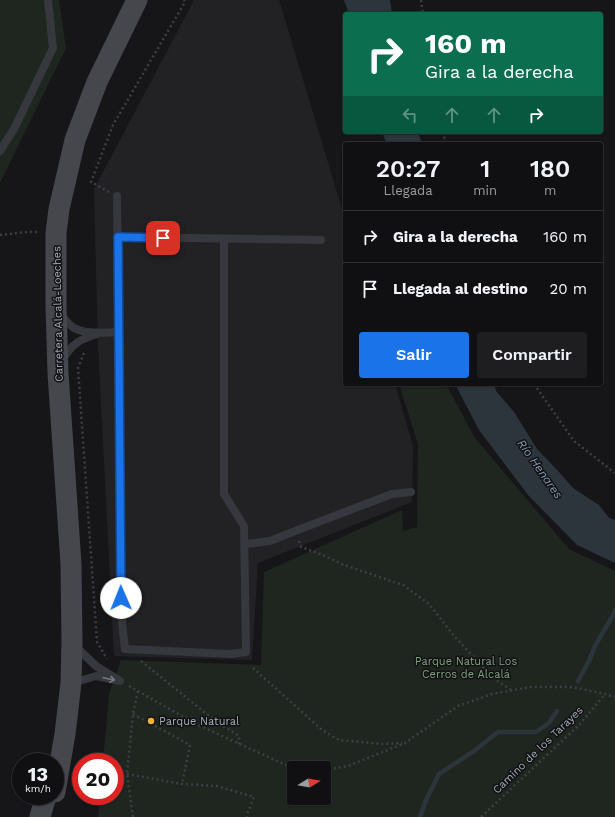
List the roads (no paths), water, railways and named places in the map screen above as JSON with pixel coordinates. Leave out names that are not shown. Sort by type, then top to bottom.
[{"type":"main road","name":"Carretera Alcalá-Loeches","points":[[65,734],[71,683],[71,564],[58,373],[56,233],[75,140],[96,82],[137,0]]},
{"type":"main road","points":[[59,753],[65,734]]},
{"type":"main road","points":[[62,753],[65,734]]},
{"type":"main road","points":[[40,817],[43,805]]},
{"type":"main road","points":[[51,817],[53,805]]},
{"type":"lane","points":[[0,151],[14,129],[54,48],[48,0]]},
{"type":"lane","points":[[117,196],[121,613],[125,648],[231,654],[246,652],[244,526],[224,494],[224,239]]},
{"type":"lane","points":[[118,237],[321,240]]},
{"type":"lane","points":[[56,306],[67,322],[74,328],[99,333]]},
{"type":"lane","points":[[58,373],[63,358],[72,345],[88,336],[99,333],[118,332]]},
{"type":"lane","points":[[245,544],[270,541],[392,494],[411,492]]},
{"type":"lane","points":[[71,683],[96,676],[120,681],[96,666],[72,642]]},
{"type":"water","points":[[344,0],[390,0],[392,12],[348,12]]},
{"type":"water","points":[[383,134],[419,134],[421,142],[386,142]]},
{"type":"water","name":"Río Henares","points":[[456,386],[495,386],[496,391],[514,412],[537,449],[573,488],[599,505],[609,518],[615,520],[615,563],[577,545],[528,495],[479,430]]},
{"type":"waterway","points":[[578,681],[615,610]]},
{"type":"waterway","points":[[420,817],[426,800],[439,774],[474,751],[498,732],[536,732],[549,723],[557,711]]},
{"type":"place","name":"Parque Natural","points":[[151,721]]},
{"type":"park label","name":"Parque Natural Los Cerros de Alcalá","points":[[466,667]]}]
